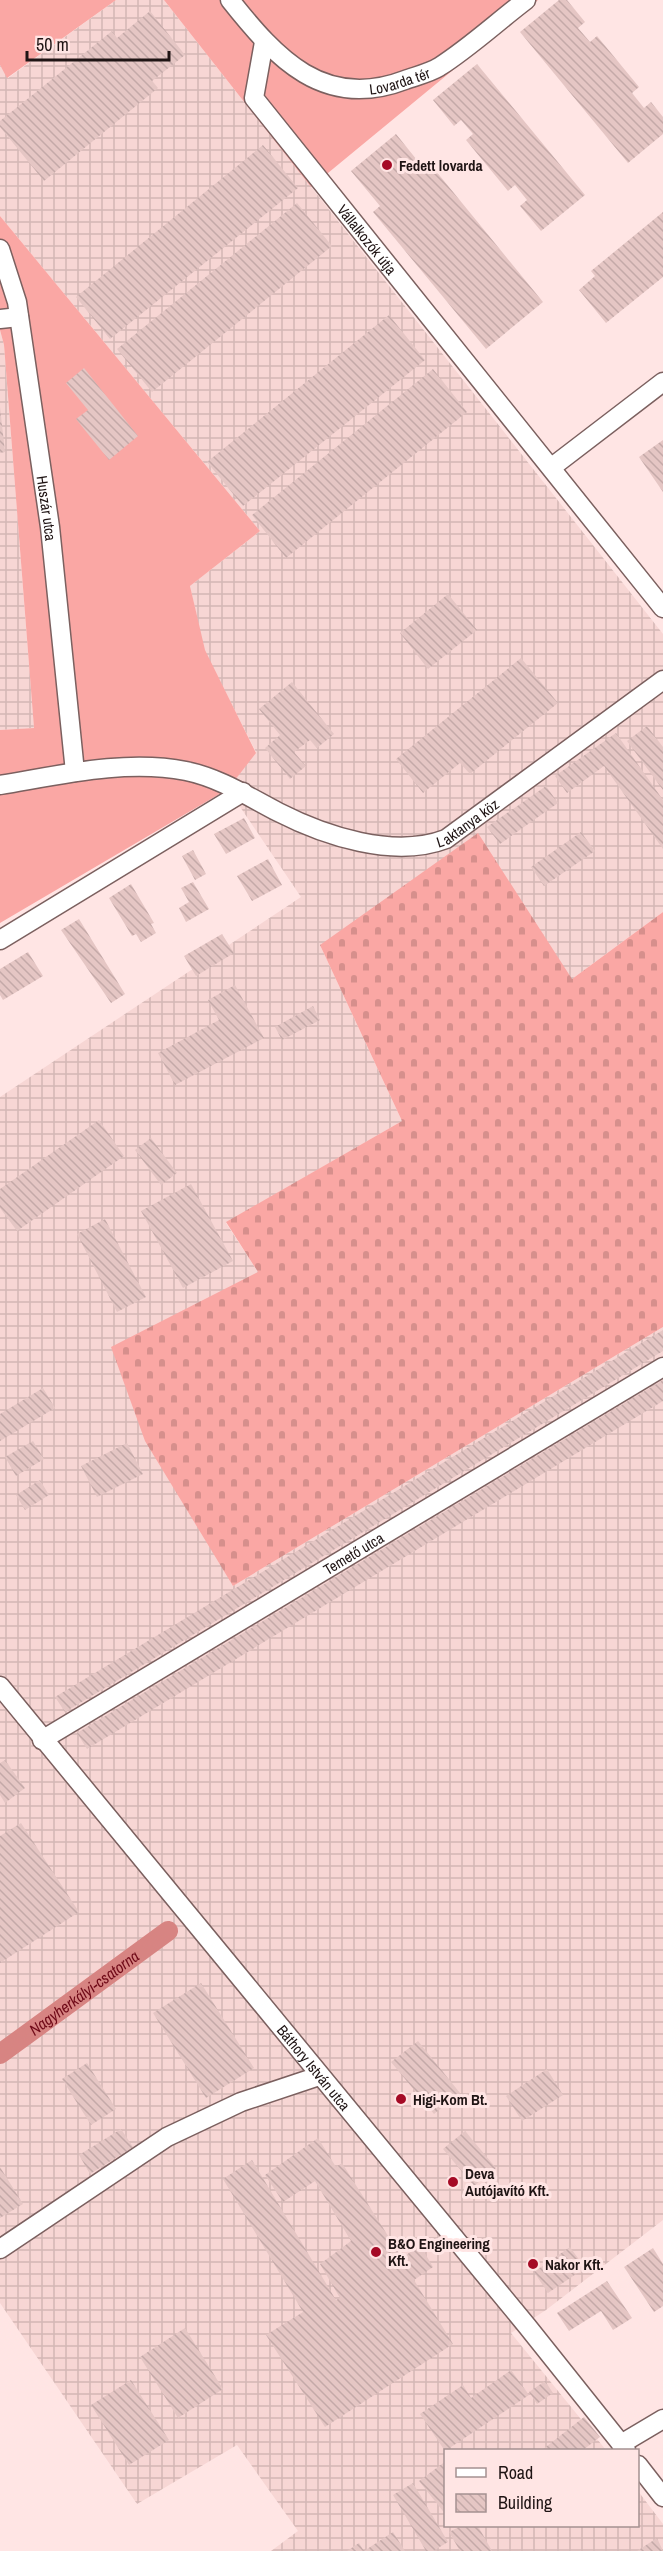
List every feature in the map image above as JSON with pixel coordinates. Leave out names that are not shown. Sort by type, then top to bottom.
[{"type":"street","points":[[230,0],[264,42]]},
{"type":"street","name":"Lovarda tér","points":[[264,42],[293,68],[319,82],[352,90],[391,85],[438,68],[526,0]]},
{"type":"street","name":"Vállalkozók útja","points":[[264,42],[254,98],[663,608]]},
{"type":"street","name":"Huszár utca","points":[[0,249],[17,302],[50,527],[75,772]]},
{"type":"street","points":[[0,319],[19,317]]},
{"type":"street","points":[[552,467],[663,382]]},
{"type":"street","name":"Laktanya köz","points":[[0,785],[75,772],[144,766],[187,771],[243,792],[306,825],[358,841],[392,846],[428,846],[446,839],[663,680]]},
{"type":"street","points":[[0,940],[243,792]]},
{"type":"street","name":"Temető utca","points":[[42,1740],[663,1367]]},
{"type":"street","name":"Báthory István utca","points":[[0,1686],[623,2447]]},
{"type":"street","points":[[0,2249],[167,2138],[240,2102],[319,2076]]},
{"type":"street","points":[[623,2447],[663,2418]]},
{"type":"street","points":[[639,2466],[663,2498]]},
{"type":"shaded area","points":[[116,0],[164,0],[663,634],[663,912],[572,979],[320,945],[402,1121],[226,1223],[258,1272],[233,1586],[663,1327],[663,2220],[546,2310],[511,2333],[605,2449],[444,2449],[444,2527],[639,2527],[639,2492],[663,2524],[663,2551],[271,2551],[298,2531],[237,2445],[137,2504],[0,2303],[0,1097],[301,897],[228,789],[256,752],[204,650],[190,586],[260,531],[0,216],[0,65],[8,78]]},
{"type":"shaded area","points":[[0,330],[4,345],[34,728],[0,730]]},
{"type":"green space","points":[[0,0],[116,0],[7,78],[0,65]]},
{"type":"green space","points":[[164,0],[538,0],[311,187]]},
{"type":"green space","points":[[0,216],[260,531],[190,586],[205,650],[256,753],[228,789],[0,923],[0,730],[34,728],[4,345],[0,330]]},
{"type":"green space","points":[[478,833],[572,979],[663,912],[663,1327],[233,1586],[145,1441],[111,1347],[258,1272],[226,1222],[402,1121],[320,945]]},
{"type":"building","points":[[559,0],[567,0],[585,22],[578,28],[590,42],[597,36],[639,87],[632,93],[644,108],[651,102],[663,117],[663,134],[628,163],[520,32]]},
{"type":"building","points":[[150,11],[185,55],[152,81],[158,88],[44,181],[0,127],[0,121],[112,31],[117,38]]},
{"type":"building","points":[[477,64],[585,195],[541,231],[520,206],[527,200],[515,185],[508,191],[466,140],[473,134],[461,120],[454,126],[433,100]]},
{"type":"building","points":[[396,134],[425,170],[431,165],[543,302],[486,349],[373,212],[380,206],[351,171]]},
{"type":"building","points":[[263,145],[298,188],[110,339],[76,297]]},
{"type":"building","points":[[297,203],[332,246],[152,392],[117,349]]},
{"type":"building","points":[[663,212],[663,277],[606,323],[579,290],[595,276],[591,271]]},
{"type":"building","points":[[389,315],[425,360],[243,506],[207,462]]},
{"type":"building","points":[[84,368],[138,436],[109,460],[76,419],[88,410],[66,383]]},
{"type":"building","points":[[433,369],[467,412],[286,558],[252,515]]},
{"type":"building","points":[[0,407],[5,452],[0,453]]},
{"type":"building","points":[[663,440],[663,492],[639,457]]},
{"type":"building","points":[[448,594],[477,630],[428,669],[400,633]]},
{"type":"building","points":[[521,658],[558,703],[470,774],[460,763],[423,793],[396,759]]},
{"type":"building","points":[[292,682],[334,734],[317,748],[310,740],[294,752],[306,766],[290,779],[265,748],[280,735],[259,709]]},
{"type":"building","points":[[647,726],[663,747],[663,790],[627,741]]},
{"type":"building","points":[[616,733],[663,800],[663,849],[604,766],[567,793],[555,776]]},
{"type":"building","points":[[546,786],[558,803],[500,844],[487,827]]},
{"type":"building","points":[[244,818],[255,838],[226,854],[214,834]]},
{"type":"building","points":[[581,832],[595,851],[544,886],[531,867]]},
{"type":"building","points":[[193,850],[206,874],[195,880],[182,856]]},
{"type":"building","points":[[268,859],[282,885],[252,901],[237,876]]},
{"type":"building","points":[[193,882],[209,909],[186,922],[179,908],[189,902],[181,888]]},
{"type":"building","points":[[131,884],[154,923],[151,924],[156,933],[141,942],[136,934],[132,936],[109,898]]},
{"type":"building","points":[[79,919],[125,994],[111,1003],[61,930]]},
{"type":"building","points":[[222,934],[234,953],[196,976],[184,956]]},
{"type":"building","points":[[28,952],[43,976],[3,1000],[0,995],[0,969]]},
{"type":"building","points":[[235,985],[264,1038],[175,1085],[158,1053],[219,1020],[208,1000]]},
{"type":"building","points":[[313,1006],[320,1020],[282,1040],[275,1027]]},
{"type":"building","points":[[99,1120],[124,1156],[17,1231],[0,1208],[0,1189]]},
{"type":"building","points":[[151,1138],[177,1173],[161,1185],[135,1150]]},
{"type":"building","points":[[191,1184],[233,1261],[183,1288],[141,1211]]},
{"type":"building","points":[[105,1219],[146,1297],[117,1312],[77,1234]]},
{"type":"building","points":[[663,1330],[663,1351],[65,1712],[55,1697]]},
{"type":"building","points":[[663,1380],[663,1401],[87,1749],[77,1733]]},
{"type":"building","points":[[43,1388],[55,1408],[0,1441],[0,1414]]},
{"type":"building","points":[[33,1441],[44,1459],[16,1476],[5,1457]]},
{"type":"building","points":[[127,1443],[143,1474],[97,1497],[81,1466]]},
{"type":"building","points":[[40,1480],[49,1495],[25,1510],[16,1495]]},
{"type":"building","points":[[5,1760],[25,1788],[5,1803],[0,1795],[0,1763]]},
{"type":"building","points":[[21,1823],[79,1912],[0,1963],[0,1836]]},
{"type":"building","points":[[201,1983],[254,2068],[206,2098],[153,2013]]},
{"type":"building","points":[[418,2041],[460,2093],[434,2114],[391,2062]]},
{"type":"building","points":[[87,2063],[116,2109],[91,2125],[62,2079]]},
{"type":"building","points":[[547,2069],[563,2095],[522,2121],[506,2096]]},
{"type":"building","points":[[121,2129],[133,2147],[90,2174],[79,2155]]},
{"type":"building","points":[[465,2131],[496,2168],[474,2186],[443,2149]]},
{"type":"building","points":[[318,2138],[336,2167],[342,2163],[402,2258],[420,2245],[433,2267],[414,2280],[453,2344],[325,2427],[266,2335],[303,2312],[223,2179],[252,2160],[336,2300],[340,2298],[320,2264],[351,2241],[315,2181],[283,2202],[265,2175]]},
{"type":"building","points":[[0,2167],[23,2204],[0,2218]]},
{"type":"building","points":[[570,2247],[585,2268],[548,2293],[534,2272]]},
{"type":"building","points":[[653,2248],[663,2264],[663,2306],[654,2312],[624,2267]]},
{"type":"building","points":[[607,2281],[632,2318],[613,2330],[601,2311],[569,2331],[557,2313]]},
{"type":"building","points":[[185,2328],[223,2389],[178,2418],[140,2357]]},
{"type":"building","points":[[511,2370],[529,2395],[444,2450],[420,2414],[463,2385],[471,2398]]},
{"type":"building","points":[[131,2380],[169,2440],[129,2465],[91,2405]]},
{"type":"building","points":[[545,2381],[553,2393],[537,2404],[529,2392]]},
{"type":"building","points":[[584,2417],[600,2437],[584,2449],[543,2449]]},
{"type":"building","points":[[444,2462],[444,2512],[419,2481]]},
{"type":"building","points":[[413,2483],[448,2542],[433,2551],[426,2551],[393,2495]]},
{"type":"building","points":[[459,2527],[479,2527],[492,2551],[460,2551],[449,2532]]},
{"type":"building","points":[[393,2532],[405,2551],[364,2551]]},
{"type":"building","points":[[657,2538],[663,2551],[637,2551]]},
{"type":"building","points":[[359,2543],[364,2551],[347,2551]]},
{"type":"waterway","name":"Nagyherkályi-csatorna","points":[[0,2054],[168,1931]]},
{"type":"place","name":"Fedett lovarda","points":[[387,165]]},
{"type":"place","name":"Higi-Kom Bt.","points":[[401,2099]]},
{"type":"place","name":"Deva Autójavító Kft.","points":[[453,2182]]},
{"type":"place","name":"B&O Engineering Kft.","points":[[376,2252]]},
{"type":"place","name":"Nakor Kft.","points":[[533,2264]]}]
